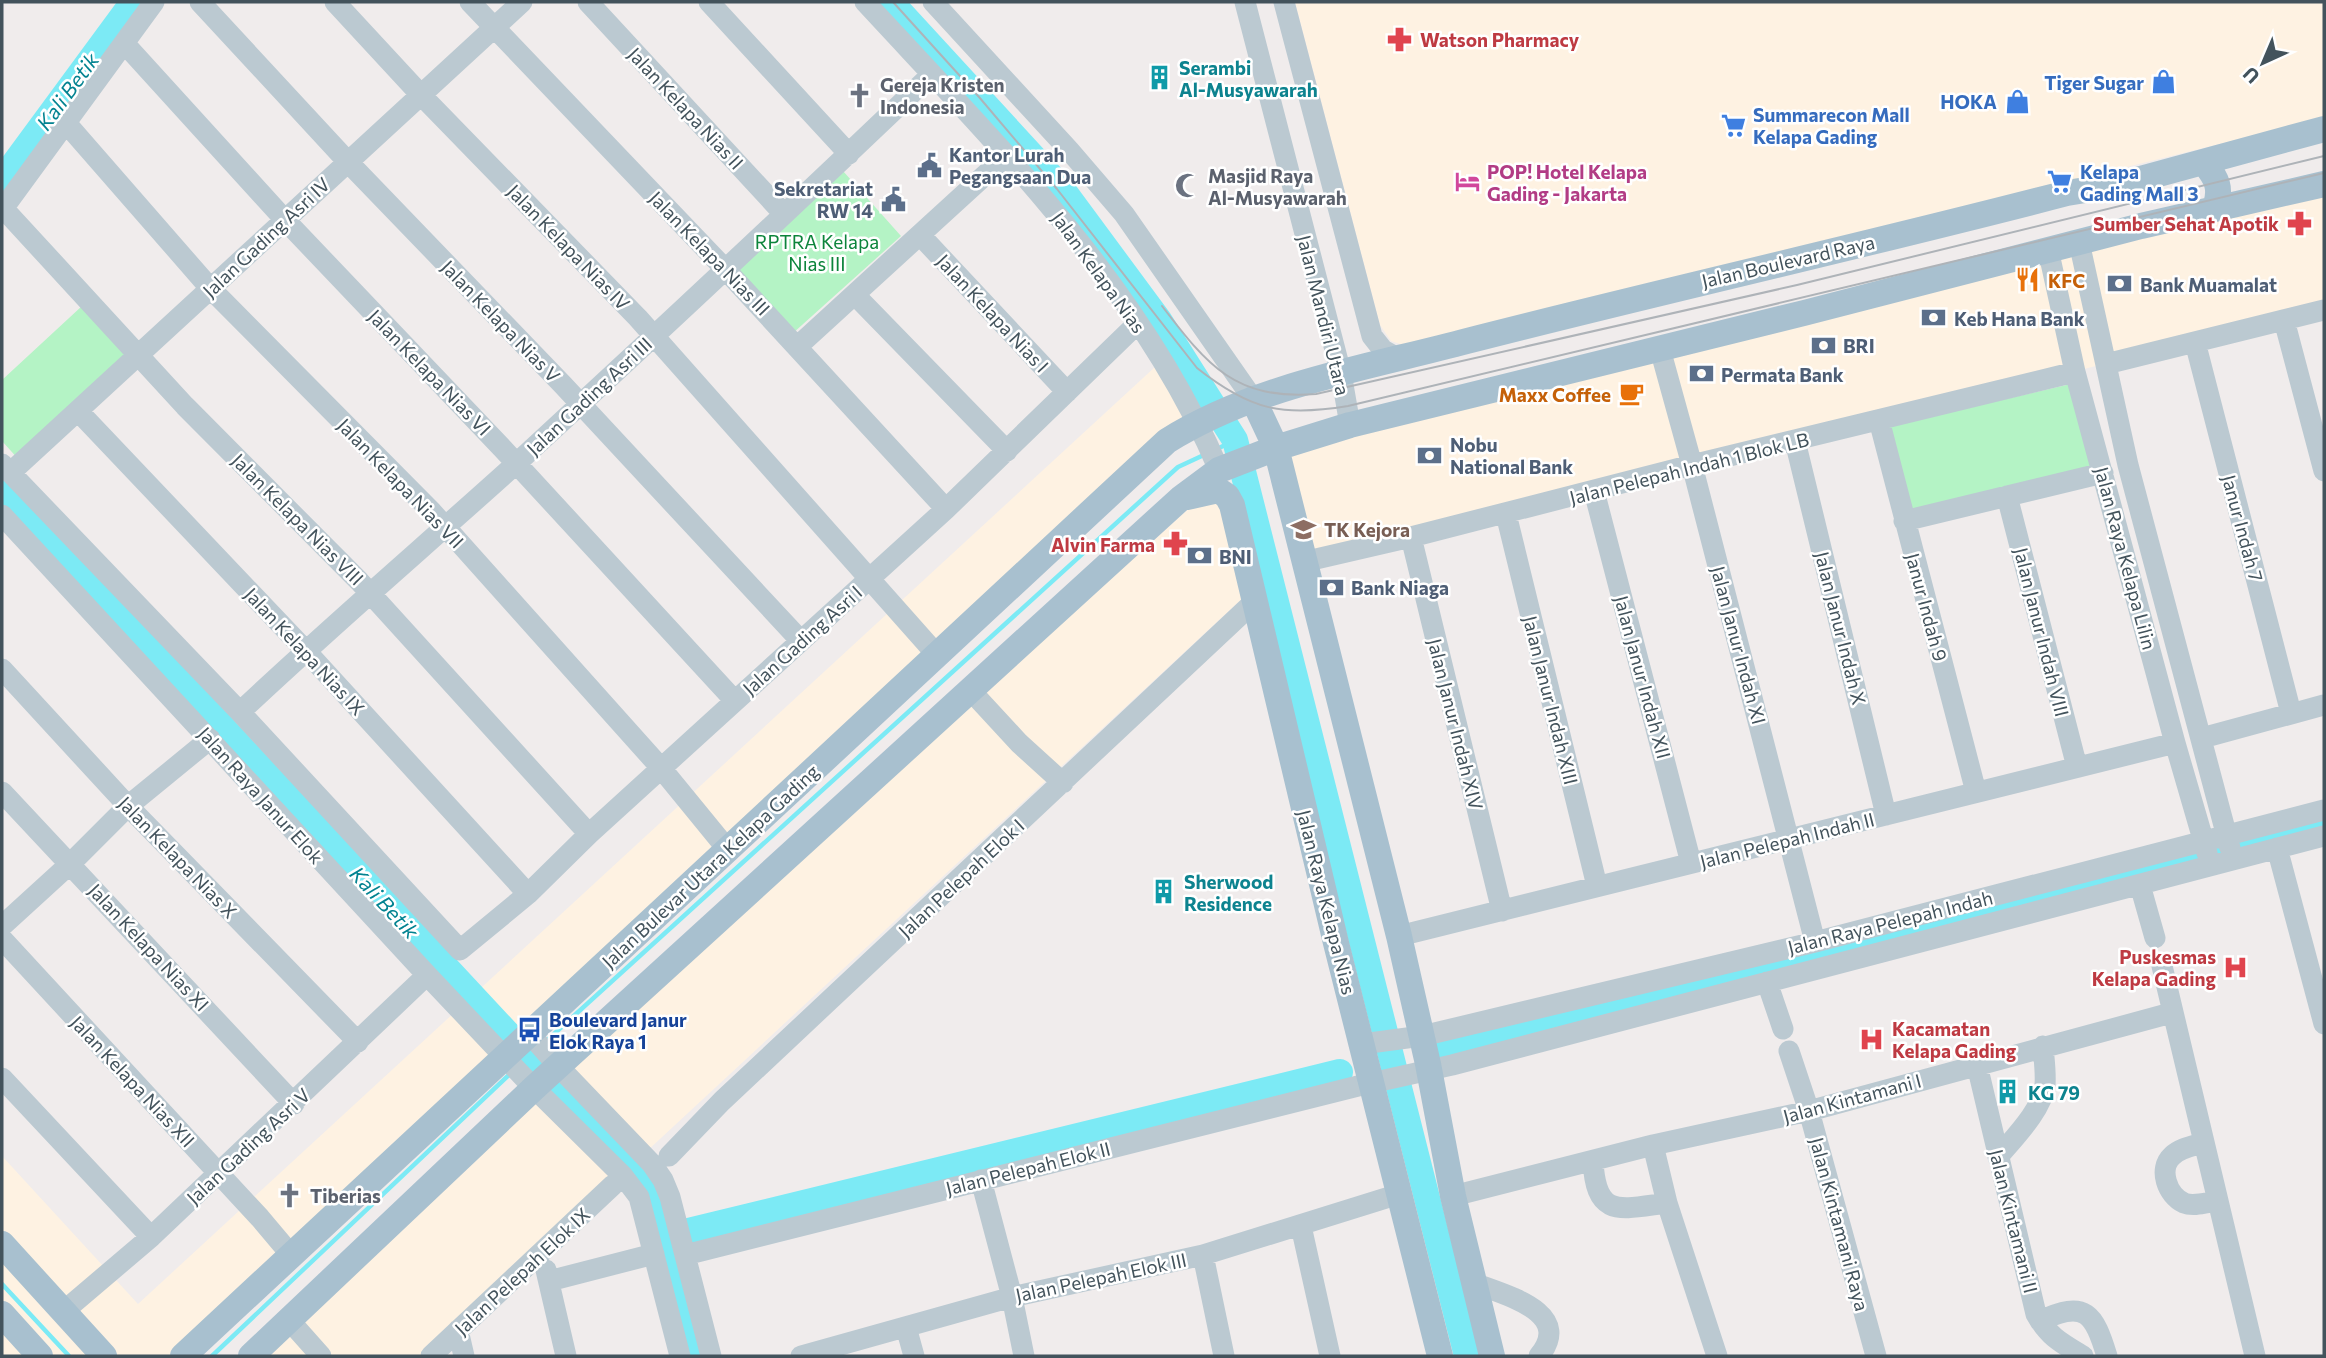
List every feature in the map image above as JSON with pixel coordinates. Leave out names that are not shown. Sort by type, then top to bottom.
[{"type":"main road","name":"Jalan Boulevard Raya","points":[[1253,399],[1341,373],[1643,295],[2067,193],[2122,184],[2324,129]]},
{"type":"main road","points":[[2215,160],[2214,175],[2225,206]]},
{"type":"main road","points":[[251,1356],[545,1077],[1180,499],[1223,465],[1350,425],[1660,349],[2048,249],[2324,184]]},
{"type":"main road","name":"Jalan Bulevar Utara Kelapa Gading","points":[[183,1356],[1167,441],[1253,399]]},
{"type":"main road","points":[[1253,399],[1303,562],[1399,936],[1426,1055],[1453,1196],[1492,1356]]},
{"type":"main road","name":"Jalan Raya Kelapa Nias","points":[[1180,499],[1218,490],[1227,496],[1232,505],[1440,1356]]},
{"type":"main road","points":[[2,1244],[104,1356]]},
{"type":"main road","points":[[2,1314],[29,1352]]},
{"type":"street","points":[[2,209],[154,2]]},
{"type":"street","name":"Jalan Kelapa Nias V","points":[[200,2],[801,641]]},
{"type":"street","name":"Jalan Kelapa Nias IV","points":[[335,2],[654,336],[937,655]]},
{"type":"street","name":"Jalan Kelapa Nias III","points":[[470,2],[798,346],[946,509]]},
{"type":"street","name":"Jalan Gading Asri IV","points":[[6,469],[78,411],[522,2]]},
{"type":"street","name":"Jalan Kelapa Nias II","points":[[588,2],[784,214]]},
{"type":"street","points":[[709,2],[849,154]]},
{"type":"street","name":"Jalan Kelapa Nias","points":[[865,2],[1007,155],[1067,225],[1208,423],[1223,465]]},
{"type":"street","points":[[933,2],[1124,214],[1253,399]]},
{"type":"street","name":"Jalan Mandiri Utara","points":[[1245,2],[1341,373],[1350,425]]},
{"type":"street","name":"Jalan Mandiri Utara","points":[[1284,2],[1372,335],[1383,349],[1399,359]]},
{"type":"street","name":"Jalan Kelapa Nias VI","points":[[124,43],[285,220],[516,463],[735,701]]},
{"type":"street","name":"Jalan Gading Asri III","points":[[240,712],[305,650],[516,463],[654,336],[932,74]]},
{"type":"street","name":"Jalan Kelapa Nias VII","points":[[66,123],[210,288],[443,526],[661,768],[728,850]]},
{"type":"street","points":[[798,346],[1007,155]]},
{"type":"street","name":"Jalan Kelapa Nias VIII","points":[[2,209],[185,406],[370,593],[589,834]]},
{"type":"street","name":"Jalan Kelapa Nias I","points":[[920,235],[1067,392]]},
{"type":"street","name":"Jalan Raya Kelapa Lilin","points":[[2079,242],[2128,465],[2230,847]]},
{"type":"street","name":"Jalan Raya Kelapa Lilin","points":[[2048,249],[2075,372],[2207,853]]},
{"type":"street","points":[[855,295],[1007,451]]},
{"type":"street","points":[[2106,364],[2324,310]]},
{"type":"street","points":[[2066,327],[2096,319]]},
{"type":"street","points":[[2284,320],[2324,471]]},
{"type":"street","name":"Jalan Gading Asri I","points":[[460,950],[528,894],[589,834],[946,509],[1138,323]]},
{"type":"street","name":"Janur Indah 7","points":[[2194,342],[2291,713]]},
{"type":"street","name":"Jalan Janur Indah XI","points":[[1660,349],[1815,942]]},
{"type":"street","name":"Jalan Pelepah Indah 1 Blok LB","points":[[1303,562],[2075,372]]},
{"type":"street","name":"Jalan Kelapa Nias IX","points":[[78,411],[305,650],[528,894]]},
{"type":"street","name":"Janur Indah 9","points":[[1879,420],[1976,792]]},
{"type":"street","name":"Jalan Janur Indah X","points":[[1795,441],[1886,815]]},
{"type":"street","name":"Jalan Raya Janur Elok","points":[[6,469],[240,712],[460,950]]},
{"type":"street","points":[[1904,521],[2103,473]]},
{"type":"street","name":"Jalan Janur Indah XII","points":[[1594,491],[1691,863]]},
{"type":"street","name":"Jalan Janur Indah VIII","points":[[2007,496],[2077,767]]},
{"type":"street","name":"Jalan Janur Indah XIII","points":[[1506,514],[1597,886]]},
{"type":"street","name":"Jalan Raya Janur Elok","points":[[2,515],[427,975],[518,1047],[545,1077],[639,1196],[680,1356]]},
{"type":"street","name":"Jalan Janur Indah XIV","points":[[1411,537],[1502,911]]},
{"type":"street","name":"Jalan Pelepah Elok I","points":[[669,1156],[722,1101],[1254,602]]},
{"type":"street","name":"Jalan Kelapa Nias X","points":[[2,668],[128,806],[358,1042]]},
{"type":"street","points":[[971,691],[1019,743],[1063,783]]},
{"type":"street","points":[[2202,738],[2324,705]]},
{"type":"street","points":[[2,926],[128,806],[211,739]]},
{"type":"street","name":"Jalan Pelepah Indah II","points":[[1399,936],[2175,743]]},
{"type":"street","name":"Jalan Kelapa Nias XI","points":[[2,792],[294,1104]]},
{"type":"street","name":"Jalan Raya Pelepah Indah","points":[[1426,1055],[1454,1028],[2207,853],[2230,847],[2324,810]]},
{"type":"street","name":"Jalan Raya Pelepah Indah","points":[[2230,847],[2273,849],[2324,836]]},
{"type":"street","points":[[2273,849],[2319,977],[2324,1024]]},
{"type":"street","name":"Jalan Raya Pelepah Indah","points":[[1426,1055],[1767,982],[2140,885],[2207,853]]},
{"type":"street","points":[[2140,885],[2155,938]]},
{"type":"street","name":"Jalan Kelapa Nias XII","points":[[2,939],[292,1256]]},
{"type":"street","points":[[2162,966],[2171,1013],[2255,1356]]},
{"type":"street","name":"Jalan Gading Asri V","points":[[64,1311],[151,1237],[427,975]]},
{"type":"street","points":[[1767,982],[1783,1029]]},
{"type":"street","name":"Jalan Kintamani I","points":[[1453,1196],[1653,1145],[1809,1111],[2171,1013]]},
{"type":"street","points":[[1365,1046],[1426,1055]]},
{"type":"street","points":[[1998,1157],[2029,1120],[2042,1097],[2045,1086],[2043,1046]]},
{"type":"street","name":"Jalan Raya Janur Elok","points":[[518,1047],[545,1077],[652,1164],[663,1180],[670,1197],[711,1356]]},
{"type":"street","name":"Jalan Kintamani Raya","points":[[1789,1051],[1809,1111],[1876,1356]]},
{"type":"street","name":"Jalan Pelepah Elok II","points":[[682,1245],[981,1180],[1374,1082],[1426,1055]]},
{"type":"street","name":"Jalan Kintamani II","points":[[1977,1065],[2034,1305],[2040,1321],[2054,1339],[2083,1356]]},
{"type":"street","points":[[2,1078],[151,1237]]},
{"type":"street","points":[[2203,1143],[2173,1155],[2165,1169],[2165,1180],[2169,1189],[2183,1202],[2191,1204],[2218,1201]]},
{"type":"street","points":[[1653,1145],[1667,1203],[1717,1356]]},
{"type":"street","points":[[1593,1161],[1596,1189],[1599,1196],[1611,1205],[1630,1208],[1667,1203]]},
{"type":"street","points":[[981,1180],[1012,1297],[1024,1356]]},
{"type":"street","name":"Jalan Pelepah Elok IX","points":[[431,1356],[613,1185]]},
{"type":"street","name":"Jalan Pelepah Elok III","points":[[813,1354],[1012,1297],[1203,1255],[1399,1194]]},
{"type":"street","points":[[1301,1226],[1330,1356]]},
{"type":"street","points":[[542,1251],[566,1356]]},
{"type":"street","points":[[549,1281],[654,1254]]},
{"type":"street","points":[[1203,1255],[1224,1356]]},
{"type":"street","points":[[1474,1283],[1525,1303],[1543,1317],[1549,1338],[1546,1348],[1539,1356]]},
{"type":"street","points":[[2040,1321],[2067,1311],[2086,1314],[2098,1328],[2107,1356]]},
{"type":"street","points":[[289,1320],[321,1356]]},
{"type":"street","points":[[906,1327],[914,1356]]},
{"type":"street","points":[[458,1330],[464,1356]]},
{"type":"shaded area","name":"Summarecon Mall Kelapa Gading","points":[[1295,2],[2324,2],[2324,118],[1409,345],[1400,344],[1391,341],[1380,325]]},
{"type":"shaded area","points":[[2324,190],[2324,309],[1303,564],[1276,453]]},
{"type":"shaded area","points":[[1155,367],[1187,417],[176,1356],[2,1356],[2,1156],[138,1304]]},
{"type":"shaded area","points":[[1224,477],[1246,595],[647,1151],[569,1067]]},
{"type":"shaded area","points":[[539,1095],[617,1176],[424,1356],[256,1356]]},
{"type":"green space","name":"RPTRA Kelapa Nias III","points":[[843,171],[901,236],[792,334],[733,269]]},
{"type":"green space","points":[[82,306],[131,357],[20,461],[2,441],[2,380]]},
{"type":"green space","points":[[2075,383],[2100,472],[1913,516],[1888,426]]},
{"type":"waterway","name":"Kali Betik","points":[[2,180],[133,2]]},
{"type":"waterway","points":[[891,2],[1060,186],[1159,320],[1235,440],[1467,1356]]},
{"type":"waterway","points":[[1217,449],[1235,440]]},
{"type":"waterway","points":[[544,1043],[1178,467],[1206,454]]},
{"type":"waterway","name":"Kali Betik","points":[[2,490],[644,1180],[657,1208],[694,1356]]},
{"type":"waterway","points":[[1445,1047],[2324,824]]},
{"type":"waterway","name":"Kali Betik","points":[[521,1064],[535,1051]]},
{"type":"waterway","points":[[212,1356],[512,1072]]},
{"type":"waterway","points":[[664,1237],[1340,1072]]},
{"type":"waterway","points":[[2,1284],[69,1356]]},
{"type":"tram line","points":[[893,2],[1057,189],[1197,368],[1234,393],[1268,407],[1285,410],[1304,411],[1348,406],[2324,173]]},
{"type":"tram line","points":[[1162,306],[1194,346],[1226,375],[1244,385],[1264,391],[1316,394],[1797,285],[2324,156]]},
{"type":"place","name":"Watson Pharmacy","points":[[1400,39]]},
{"type":"place","name":"Serambi Al-Musyawarah","points":[[1159,78]]},
{"type":"place","name":"Tiger Sugar","points":[[2164,82]]},
{"type":"place","name":"Gereja Kristen Indonesia","points":[[860,95]]},
{"type":"place","name":"HOKA","points":[[2017,101]]},
{"type":"place","name":"Summarecon Mall Kelapa Gading","points":[[1733,125]]},
{"type":"place","name":"Kantor Lurah Pegangsaan Dua","points":[[929,165]]},
{"type":"place","name":"POP! Hotel Kelapa Gading - Jakarta","points":[[1467,182]]},
{"type":"place","name":"Kelapa Gading Mall 3","points":[[2060,182]]},
{"type":"place","name":"Masjid Raya Al-Musyawarah","points":[[1188,186]]},
{"type":"place","name":"Sekretariat RW 14","points":[[893,199]]},
{"type":"place","name":"Sumber Sehat Apotik","points":[[2299,223]]},
{"type":"place","name":"KFC","points":[[2028,280]]},
{"type":"place","name":"Bank Muamalat","points":[[2120,284]]},
{"type":"place","name":"Keb Hana Bank","points":[[1934,318]]},
{"type":"place","name":"BRI","points":[[1823,345]]},
{"type":"place","name":"Permata Bank","points":[[1701,374]]},
{"type":"place","name":"Maxx Coffee","points":[[1631,394]]},
{"type":"place","name":"Nobu National Bank","points":[[1430,455]]},
{"type":"place","name":"TK Kejora","points":[[1304,529]]},
{"type":"place","name":"Alvin Farma","points":[[1175,544]]},
{"type":"place","name":"BNI","points":[[1199,556]]},
{"type":"place","name":"Bank Niaga","points":[[1331,587]]},
{"type":"place","name":"Sherwood Residence","points":[[1164,892]]},
{"type":"place","name":"Puskesmas Kelapa Gading","points":[[2236,967]]},
{"type":"place","name":"Boulevard Janur Elok Raya 1","points":[[529,1030]]},
{"type":"place","name":"Kacamatan Kelapa Gading","points":[[1872,1039]]},
{"type":"place","name":"KG 79","points":[[2008,1092]]},
{"type":"place","name":"Tiberias","points":[[290,1195]]}]
